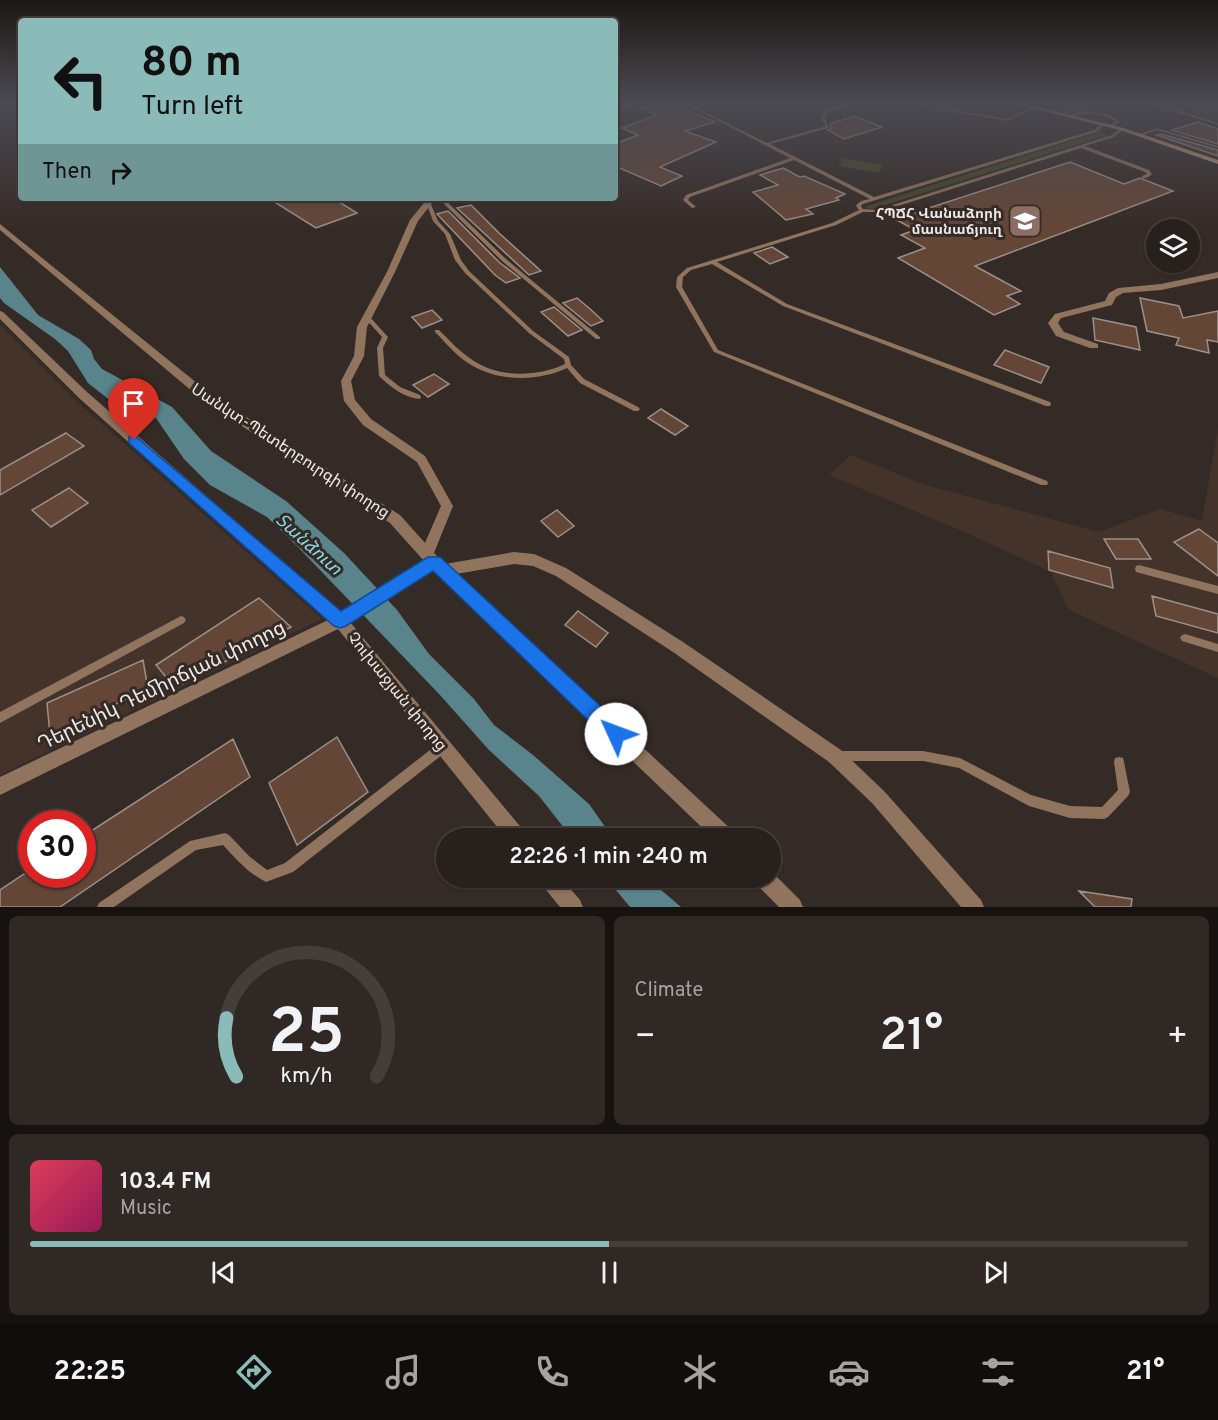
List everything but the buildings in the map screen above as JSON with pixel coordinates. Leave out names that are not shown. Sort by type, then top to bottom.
[{"type":"street","points":[[1167,144],[1218,162]]},
{"type":"street","points":[[429,201],[414,220],[391,272],[362,327],[359,356],[346,381],[350,401],[367,422],[421,459],[447,506],[434,562],[514,558],[534,560],[561,572],[678,647],[835,756],[878,797],[974,907]]},
{"type":"street","name":"Սանկտ-Պետերբուրգի փողոց","points":[[0,226],[110,320],[209,399],[395,519],[434,562],[715,828]]},
{"type":"street","points":[[1094,346],[1060,334],[1053,323],[1058,316],[1109,303],[1112,295],[1120,290],[1161,287],[1218,275]]},
{"type":"street","name":"Չուխաջյան փողոց","points":[[0,314],[82,395],[346,617],[443,747],[509,828]]},
{"type":"street","name":"Դերենիկ Դեմիրճյան փողոց","points":[[0,786],[346,617],[434,562]]},
{"type":"street","points":[[557,888],[573,907]]},
{"type":"street","points":[[774,888],[793,907]]},
{"type":"lane","points":[[767,144],[874,199]]},
{"type":"lane","points":[[862,210],[859,204],[1049,144]]},
{"type":"lane","points":[[1044,483],[716,351],[679,287],[680,277],[689,269],[834,224],[862,210],[876,211],[1086,144]]},
{"type":"lane","points":[[1081,146],[1147,171],[1150,174],[1144,177]]},
{"type":"lane","points":[[694,207],[685,200],[688,196],[794,158]]},
{"type":"lane","points":[[430,201],[436,220],[447,234],[458,260],[467,272],[531,332],[567,358],[568,365],[582,381],[636,409]]},
{"type":"lane","points":[[443,201],[504,260],[598,338]]},
{"type":"lane","points":[[713,262],[784,305],[1048,404]]},
{"type":"lane","points":[[367,317],[386,337],[380,348],[382,376],[398,389],[418,397]]},
{"type":"lane","points":[[437,331],[462,356],[480,368],[502,373],[549,373],[568,365]]},
{"type":"lane","points":[[1139,569],[1218,590]]},
{"type":"lane","points":[[0,718],[181,620]]},
{"type":"lane","points":[[1185,638],[1218,648]]},
{"type":"lane","points":[[103,907],[194,845],[225,839],[245,860],[266,876],[289,868],[443,747]]},
{"type":"lane","points":[[835,756],[923,756],[960,764],[1029,801],[1081,813],[1104,813],[1124,792],[1119,762]]},
{"type":"shaded area","points":[[0,325],[75,400],[322,619],[0,775]]},
{"type":"shaded area","points":[[1218,428],[1218,678],[1069,610],[1051,572],[967,533],[829,475],[851,455],[922,484],[1099,532],[1160,509],[1202,521]]},
{"type":"green space","points":[[1060,144],[1077,144],[872,209],[864,207]]},
{"type":"green space","points":[[843,158],[882,165],[879,173],[839,166]]},
{"type":"water","name":"Տանձուտ","points":[[0,267],[38,315],[79,339],[91,350],[94,359],[102,369],[172,407],[211,451],[286,501],[344,553],[397,610],[429,654],[474,699],[494,725],[533,755],[589,804],[606,828],[564,828],[539,796],[489,750],[440,695],[267,517],[210,485],[184,459],[156,418],[111,401],[88,383],[68,351],[0,298]]},
{"type":"water","points":[[614,888],[659,888],[681,907],[630,907]]},
{"type":"place","name":"ՀՊՃՀ Վանաձորի մասնաճյուղ","points":[[1025,221]]},
{"type":"route","points":[[134,440],[340,621],[434,562],[616,734]]}]
